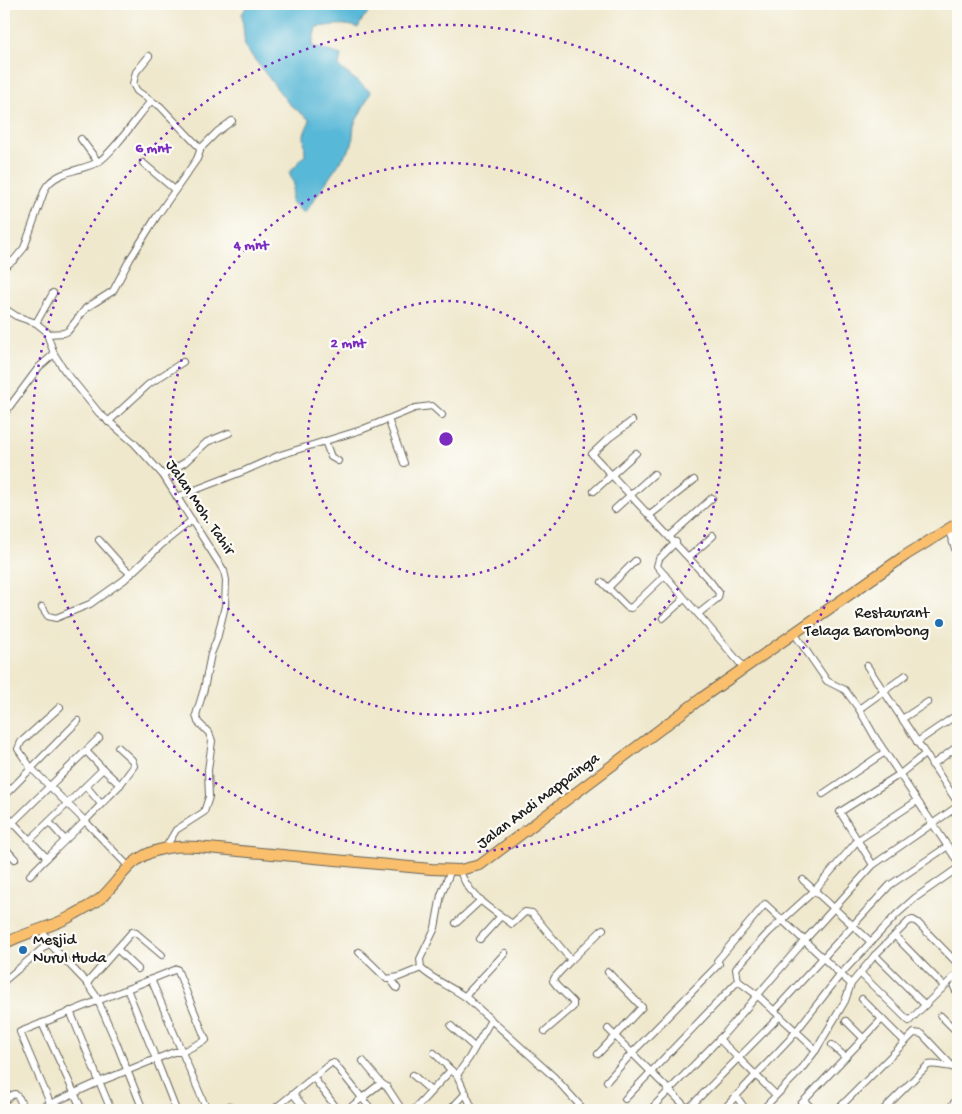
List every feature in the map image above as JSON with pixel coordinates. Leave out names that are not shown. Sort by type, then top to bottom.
[{"type":"main road","name":"Jalan Andi Mappainga","points":[[4,944],[18,936],[62,922],[95,902],[110,889],[128,867],[149,853],[166,847],[205,847],[425,869],[456,870],[475,867],[493,857],[640,744],[744,668],[906,555],[958,523]]},
{"type":"street","points":[[149,56],[136,72],[133,84],[137,91],[164,110],[200,149]]},
{"type":"street","points":[[4,268],[24,248],[50,181],[98,162],[151,101]]},
{"type":"street","points":[[4,308],[23,319],[36,323],[48,334],[68,331],[86,308],[113,291],[140,244],[175,190],[198,159],[200,149],[232,120]]},
{"type":"street","points":[[81,139],[98,162]]},
{"type":"street","points":[[143,162],[175,190]]},
{"type":"street","points":[[36,323],[53,293]]},
{"type":"street","name":"Jalan Moh. Tahir","points":[[48,334],[54,354],[65,371],[108,422],[134,443],[163,475],[224,571],[226,593],[221,623],[211,654],[204,689],[196,715],[198,722],[209,733],[212,741],[208,770],[210,797],[204,812],[176,830],[166,847]]},
{"type":"street","points":[[4,414],[40,367],[54,354]]},
{"type":"street","points":[[108,422],[150,384],[183,362]]},
{"type":"street","points":[[177,497],[280,455],[388,420],[412,409],[432,406],[442,415]]},
{"type":"street","points":[[388,420],[404,463]]},
{"type":"street","points":[[632,420],[608,438],[592,454],[676,542],[719,593],[718,598],[698,614]]},
{"type":"street","points":[[163,475],[184,463],[207,442],[229,432]]},
{"type":"street","points":[[325,441],[330,457],[338,461]]},
{"type":"street","points":[[594,491],[636,453]]},
{"type":"street","points":[[615,509],[654,474]]},
{"type":"street","points":[[650,515],[694,480]]},
{"type":"street","points":[[670,536],[712,498]]},
{"type":"street","points":[[42,607],[50,618],[62,617],[90,604],[131,574],[161,545],[192,520]]},
{"type":"street","points":[[948,529],[958,557]]},
{"type":"street","points":[[689,557],[713,536]]},
{"type":"street","points":[[100,540],[122,567],[131,574]]},
{"type":"street","points":[[676,542],[662,556],[657,566],[744,668]]},
{"type":"street","points":[[608,588],[635,561]]},
{"type":"street","points":[[602,582],[630,608],[665,575]]},
{"type":"street","points":[[663,618],[684,598]]},
{"type":"street","points":[[794,633],[827,681],[845,690],[860,709],[885,752],[958,862]]},
{"type":"street","points":[[650,1110],[719,1039],[872,866],[933,823],[958,808],[867,666]]},
{"type":"street","points":[[860,709],[906,675]]},
{"type":"street","points":[[902,719],[928,702]]},
{"type":"street","points":[[60,707],[19,746],[19,752],[31,768],[128,867]]},
{"type":"street","points":[[917,742],[958,714]]},
{"type":"street","points":[[4,796],[78,720]]},
{"type":"street","points":[[4,831],[99,738]]},
{"type":"street","points":[[30,875],[102,804],[120,785],[134,766],[132,760],[118,746]]},
{"type":"street","points":[[932,765],[958,746]]},
{"type":"street","points":[[86,751],[120,785]]},
{"type":"street","points":[[822,794],[885,752]]},
{"type":"street","points":[[872,866],[858,840],[840,814],[900,774],[925,754]]},
{"type":"street","points":[[30,840],[103,768]]},
{"type":"street","points":[[86,786],[102,804]]},
{"type":"street","points":[[816,1050],[757,995],[738,981],[736,969],[769,932],[814,891],[858,840],[917,801]]},
{"type":"street","points":[[4,813],[47,858]]},
{"type":"street","points":[[49,822],[65,840]]},
{"type":"street","points":[[608,1029],[688,1110],[739,1058],[852,926],[895,881],[948,846]]},
{"type":"street","points":[[4,848],[16,859]]},
{"type":"street","points":[[723,1110],[796,1031],[841,974],[910,901],[958,868]]},
{"type":"street","points":[[571,960],[530,912],[525,912],[512,924],[481,900],[456,870],[442,895],[435,928],[420,959],[421,968],[425,973],[465,996],[554,1076],[584,1110]]},
{"type":"street","points":[[803,880],[871,942]]},
{"type":"street","points":[[456,923],[481,900]]},
{"type":"street","points":[[607,1081],[719,964],[716,961],[765,904],[784,919],[851,984]]},
{"type":"street","points":[[480,938],[501,916]]},
{"type":"street","points":[[762,1110],[800,1071],[816,1050],[845,1001],[851,984],[875,955],[909,921],[913,920],[958,964]]},
{"type":"street","points":[[41,928],[49,943],[86,983],[98,1001],[143,1110]]},
{"type":"street","points":[[545,1031],[573,1007],[573,1002],[556,986],[555,977],[603,929]]},
{"type":"street","points":[[86,983],[132,932],[135,932],[162,955]]},
{"type":"street","points":[[895,936],[944,986]]},
{"type":"street","points":[[4,981],[49,943]]},
{"type":"street","points":[[117,950],[138,969]]},
{"type":"street","points":[[359,952],[386,978],[390,979],[397,988]]},
{"type":"street","points":[[465,996],[505,953]]},
{"type":"street","points":[[875,955],[925,1005]]},
{"type":"street","points":[[390,979],[421,968]]},
{"type":"street","points":[[37,1110],[52,1107],[75,1093],[99,1082],[174,1052],[182,1052],[206,1040],[177,969],[20,1032],[52,1107]]},
{"type":"street","points":[[598,1054],[642,1007],[608,972]]},
{"type":"street","points":[[860,973],[909,1021],[958,973]]},
{"type":"street","points":[[151,979],[207,1110]]},
{"type":"street","points":[[625,1099],[738,981]]},
{"type":"street","points":[[958,981],[954,987],[958,995]]},
{"type":"street","points":[[127,989],[176,1110]]},
{"type":"street","points":[[862,999],[905,1042]]},
{"type":"street","points":[[70,1011],[111,1110]]},
{"type":"street","points":[[941,1016],[958,1033]]},
{"type":"street","points":[[798,1106],[882,1019]]},
{"type":"street","points":[[457,1075],[491,1020]]},
{"type":"street","points":[[846,1021],[863,1038]]},
{"type":"street","points":[[42,1023],[82,1110]]},
{"type":"street","points":[[451,1026],[474,1047]]},
{"type":"street","points":[[837,1110],[914,1033],[919,1032],[956,1064],[958,1073]]},
{"type":"street","points":[[719,1039],[776,1094]]},
{"type":"street","points":[[832,1045],[844,1057]]},
{"type":"street","points":[[434,1053],[457,1075],[473,1110]]},
{"type":"street","points":[[363,1061],[381,1083],[387,1087],[402,1110]]},
{"type":"street","points":[[273,1110],[330,1063],[333,1063],[372,1110]]},
{"type":"street","points":[[883,1110],[928,1065],[933,1064],[946,1067],[956,1064]]},
{"type":"street","points":[[414,1110],[451,1070]]},
{"type":"street","points":[[413,1076],[430,1091]]},
{"type":"street","points":[[313,1077],[338,1110]]},
{"type":"street","points":[[347,1110],[381,1083]]},
{"type":"street","points":[[450,1110],[466,1093]]},
{"type":"street","points":[[4,1101],[12,1094],[15,1094],[19,1098],[24,1110]]},
{"type":"street","points":[[293,1094],[306,1110]]},
{"type":"street","points":[[736,1096],[744,1108],[737,1110]]},
{"type":"street","points":[[948,1110],[958,1098]]},
{"type":"street","points":[[804,1101],[814,1110]]},
{"type":"water","points":[[248,4],[379,4],[363,18],[358,28],[343,25],[316,27],[312,46],[341,55],[339,67],[371,92],[354,125],[352,145],[304,214],[291,201],[294,184],[289,173],[305,155],[304,134],[310,120],[289,104],[245,47],[242,14]]},
{"type":"place","name":"Restaurant Telaga Barombong","points":[[939,623]]},
{"type":"place","name":"Mesjid Nurul Huda","points":[[23,950]]}]
